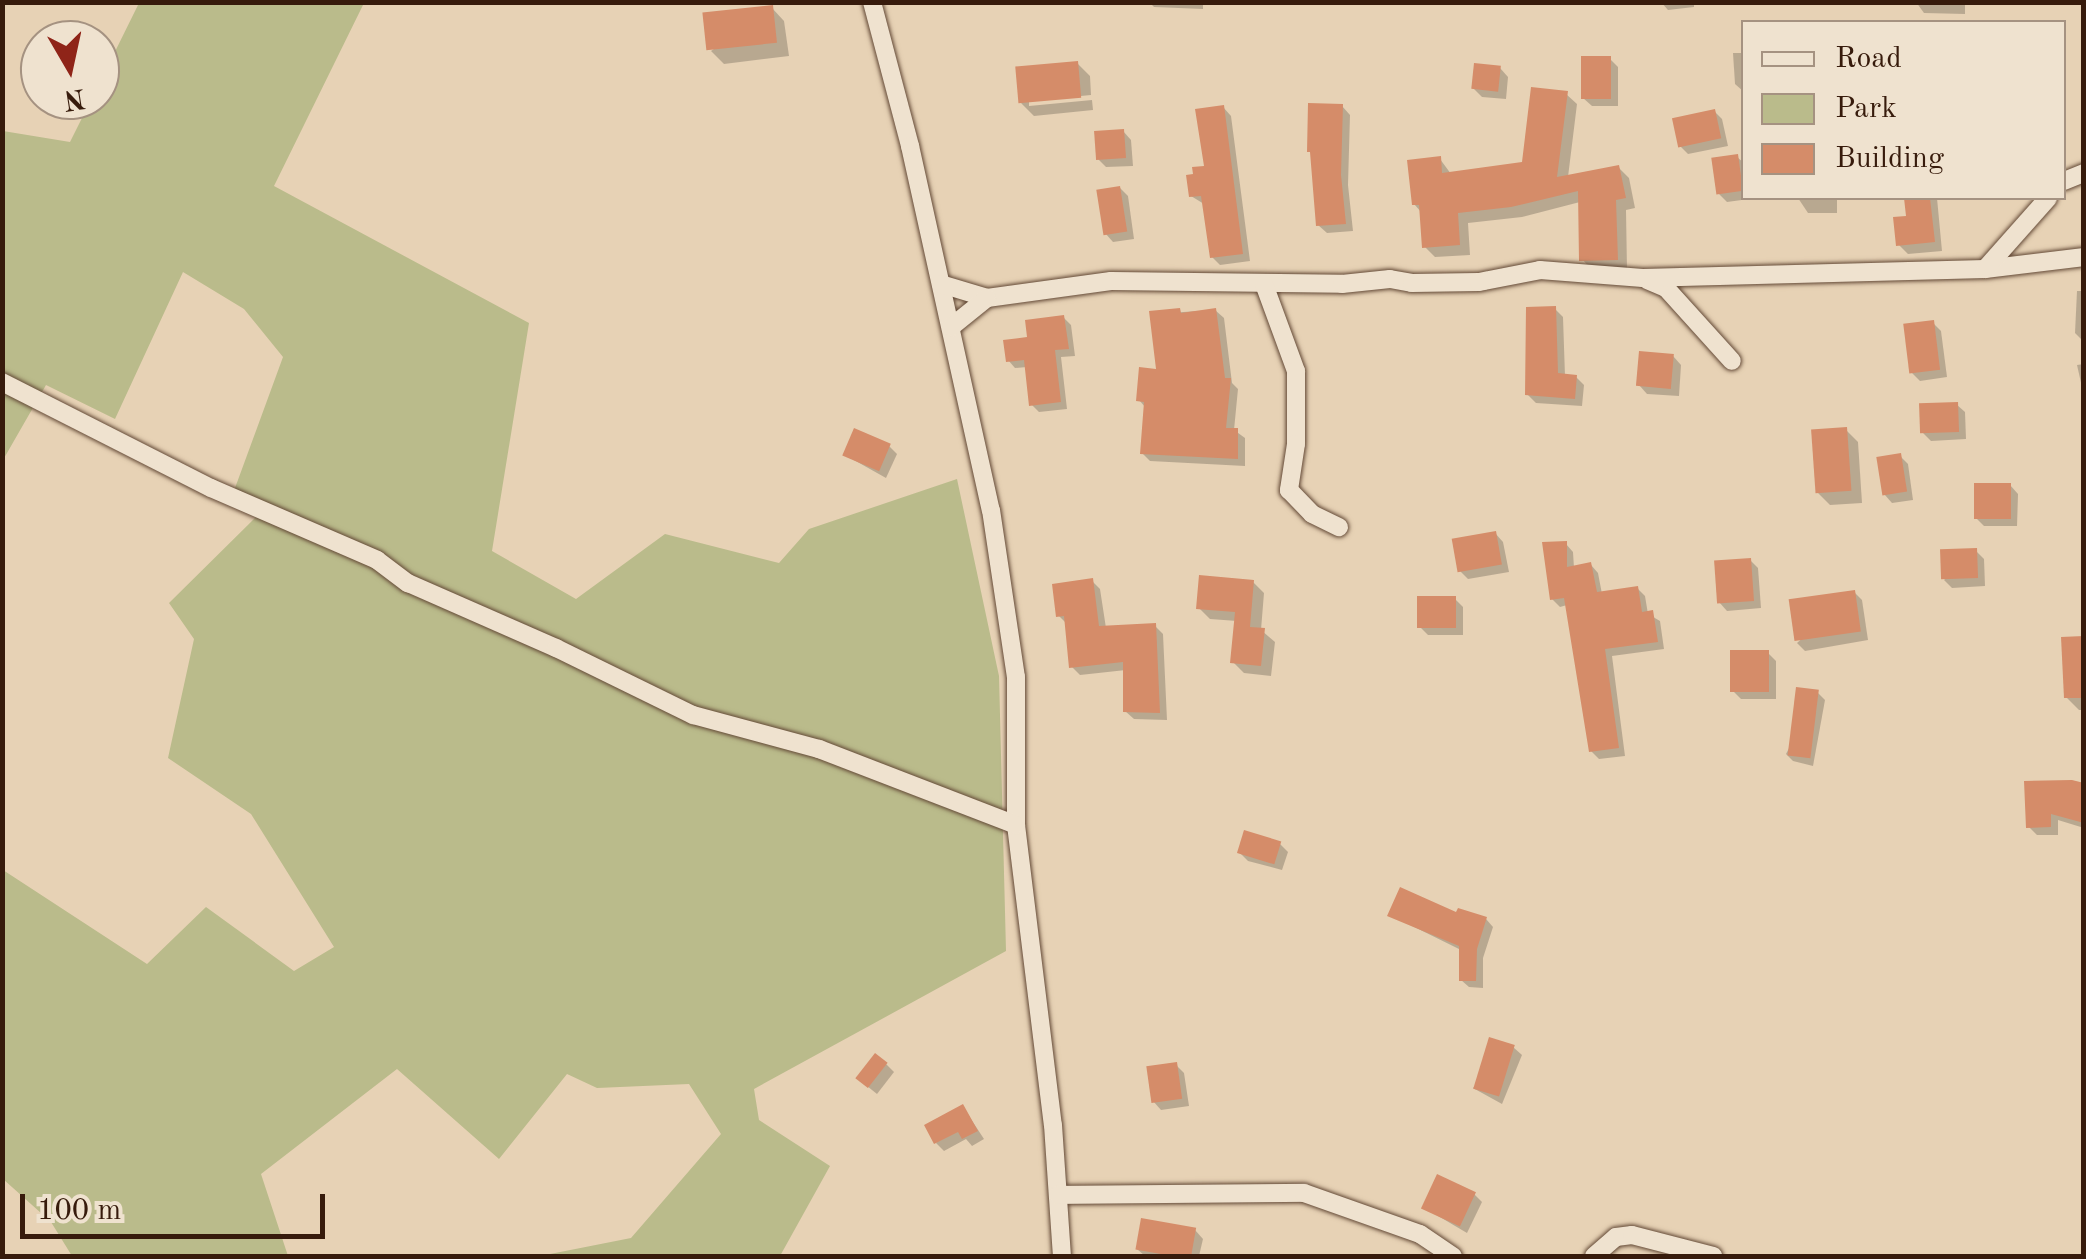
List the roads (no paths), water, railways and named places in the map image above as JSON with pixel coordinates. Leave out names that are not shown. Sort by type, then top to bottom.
[{"type":"street","points":[[872,2],[910,146],[991,510],[1016,676],[1016,826],[1062,1256]]},
{"type":"street","points":[[1984,269],[2046,200]]},
{"type":"street","points":[[940,284],[986,298],[1110,282],[1479,282],[1540,270],[1643,278],[1984,269],[2084,258]]},
{"type":"street","points":[[1643,278],[1666,288],[1732,361]]},
{"type":"street","points":[[1264,284],[1296,371],[1296,444],[1288,490],[1312,514],[1339,527]]},
{"type":"street","points":[[951,326],[986,298]]},
{"type":"street","points":[[2,382],[211,488],[378,560],[408,583],[556,648],[694,715],[819,749],[1016,826]]},
{"type":"street","points":[[1058,1195],[1304,1192],[1420,1234],[1453,1256]]},
{"type":"street","points":[[1594,1256],[1616,1237],[1632,1234],[1713,1256]]}]
